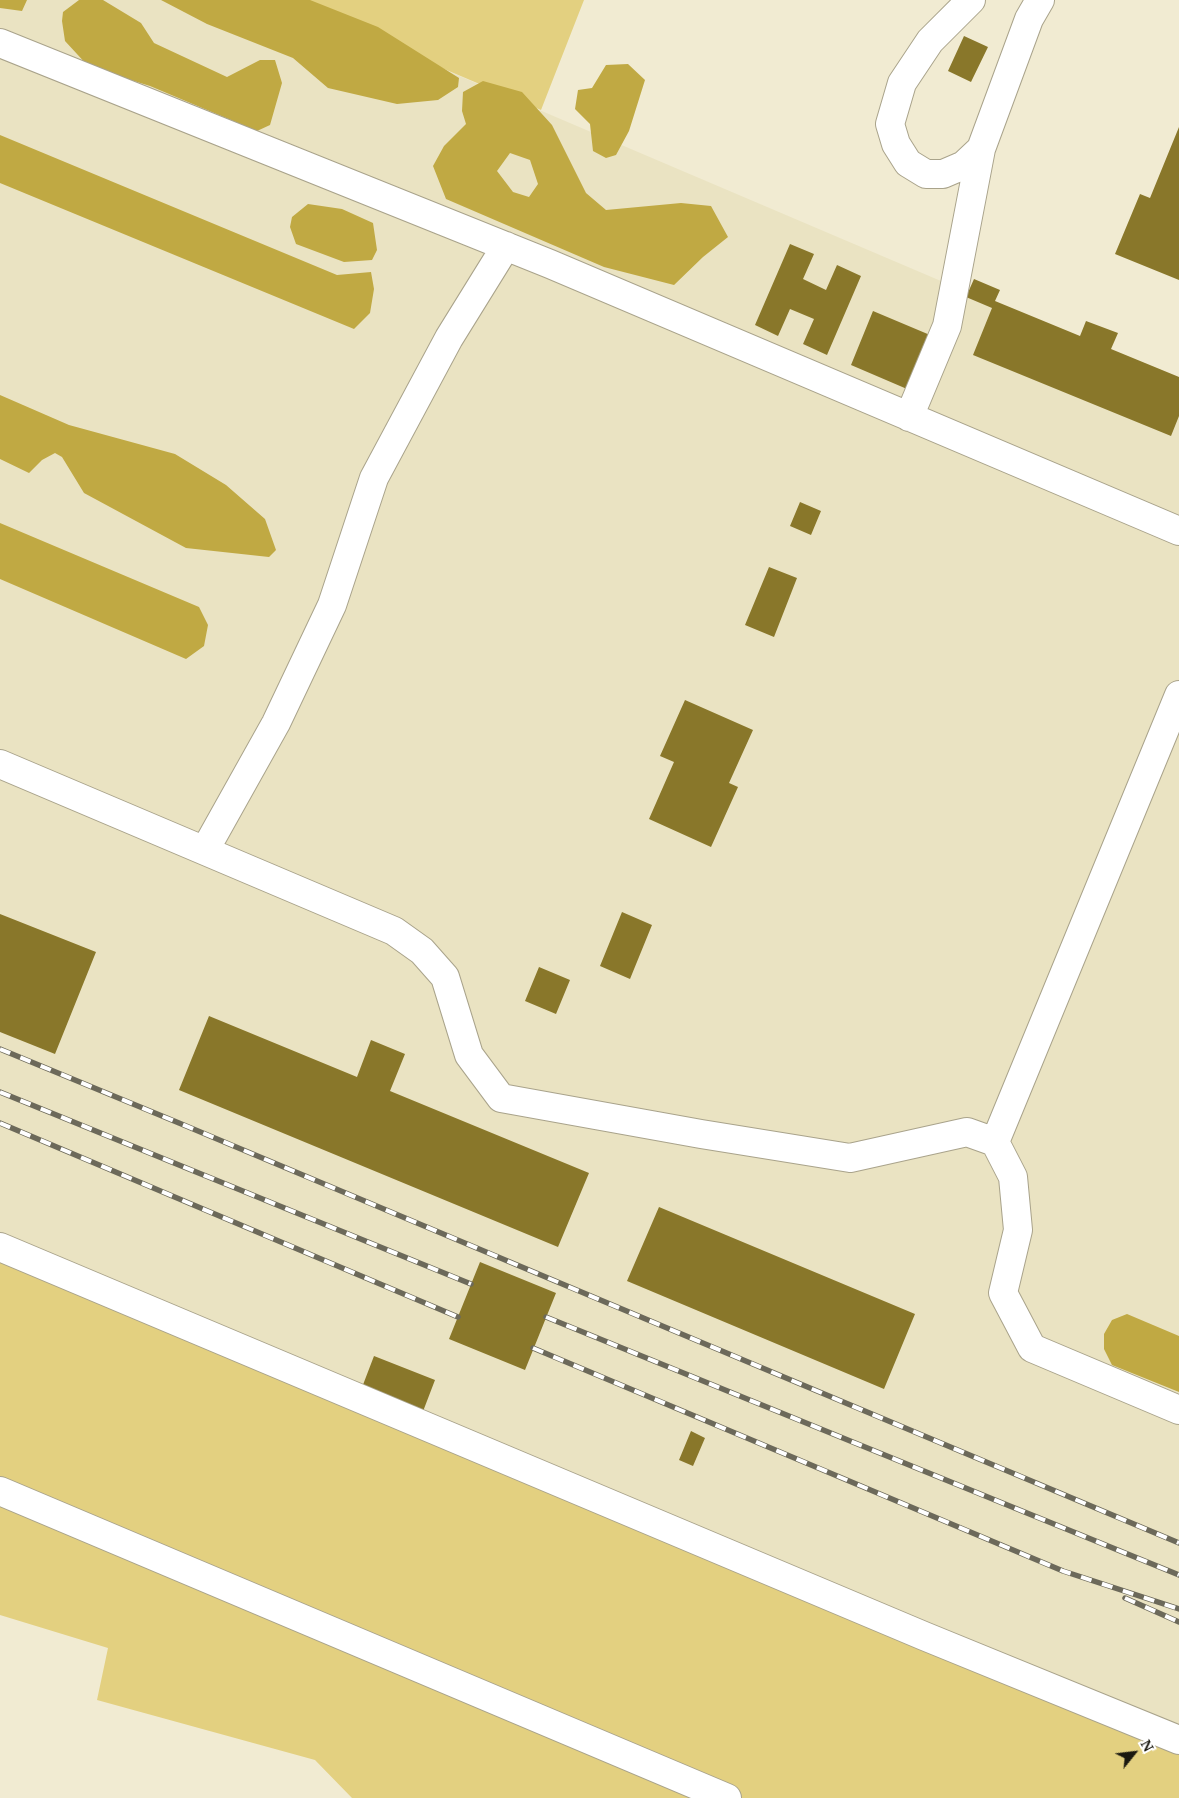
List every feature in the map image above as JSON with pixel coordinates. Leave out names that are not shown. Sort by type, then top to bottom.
[{"type":"street","points":[[971,0],[930,41],[902,83],[890,124],[896,144],[908,163],[926,174],[943,174],[964,165],[981,148]]},
{"type":"street","points":[[909,416],[947,326],[981,148],[1029,19],[1040,0]]},
{"type":"street","points":[[0,43],[506,246],[1179,531]]},
{"type":"street","points":[[205,850],[276,723],[332,605],[374,478],[449,338],[506,246]]},
{"type":"street","points":[[994,1142],[1179,695]]},
{"type":"street","points":[[0,764],[394,931],[422,950],[445,977],[468,1055],[501,1098],[850,1158],[967,1132],[994,1142],[1013,1177],[1018,1230],[1003,1294],[1032,1348],[1179,1410]]},
{"type":"street","points":[[0,1247],[924,1636],[1179,1740]]},
{"type":"street","points":[[0,1491],[727,1798]]},
{"type":"shaded area","points":[[0,0],[281,0],[955,287],[1179,377],[1179,1729],[0,1236]]},
{"type":"shaded area","points":[[0,0],[27,0],[22,11],[0,8]]},
{"type":"shaded area","points":[[79,0],[103,0],[141,23],[154,43],[227,77],[260,60],[275,60],[282,83],[270,125],[257,131],[150,86],[89,67],[65,41],[62,21],[63,12]]},
{"type":"shaded area","points":[[161,0],[310,0],[378,27],[459,78],[458,87],[438,100],[397,104],[328,88],[293,58],[207,24]]},
{"type":"shaded area","points":[[281,0],[584,0],[541,110]]},
{"type":"shaded area","points":[[628,64],[645,80],[629,131],[616,155],[606,158],[593,151],[590,124],[575,109],[578,90],[592,88],[606,65]]},
{"type":"shaded area","points":[[483,81],[522,92],[552,125],[586,193],[606,210],[681,203],[711,206],[728,237],[703,257],[674,285],[604,267],[446,199],[433,166],[444,146],[466,124],[462,111],[463,92]],"holes":[[[510,153],[530,160],[538,184],[529,197],[513,192],[497,171]]]},
{"type":"shaded area","points":[[0,135],[337,275],[371,272],[374,289],[370,313],[354,329],[0,183]]},
{"type":"shaded area","points":[[308,204],[342,209],[373,223],[377,250],[372,260],[344,262],[296,244],[290,227],[292,217]]},
{"type":"shaded area","points":[[0,395],[69,425],[175,454],[226,485],[265,519],[276,550],[269,557],[186,548],[84,493],[62,457],[55,453],[42,460],[29,473],[0,459]]},
{"type":"shaded area","points":[[0,523],[199,607],[208,625],[204,646],[186,659],[0,579]]},
{"type":"shaded area","points":[[0,1237],[1179,1729],[1179,1798],[352,1798],[315,1760],[97,1700],[108,1648],[0,1615]]},
{"type":"shaded area","points":[[1127,1314],[1179,1336],[1179,1392],[1112,1365],[1104,1349],[1104,1334],[1112,1320]]},
{"type":"building","points":[[964,36],[988,47],[971,82],[948,71]]},
{"type":"building","points":[[1179,127],[1179,280],[1115,254],[1140,194],[1150,198]]},
{"type":"building","points":[[790,244],[814,254],[803,279],[826,290],[837,265],[861,276],[827,355],[803,344],[814,319],[790,309],[778,336],[755,325]]},
{"type":"building","points":[[974,279],[1000,290],[995,301],[1080,336],[1086,321],[1118,333],[1111,349],[1179,377],[1179,416],[1171,436],[973,355],[992,308],[966,297]]},
{"type":"building","points":[[873,311],[930,335],[907,389],[851,365]]},
{"type":"building","points":[[800,502],[821,511],[811,535],[790,526]]},
{"type":"building","points":[[769,567],[797,578],[774,637],[745,625]]},
{"type":"building","points":[[685,700],[753,730],[729,783],[738,787],[711,847],[649,819],[674,762],[660,756]]},
{"type":"building","points":[[622,912],[652,925],[630,979],[600,966]]},
{"type":"building","points":[[0,914],[96,952],[55,1054],[0,1032]]},
{"type":"building","points":[[539,967],[570,980],[556,1014],[525,1001]]},
{"type":"building","points":[[209,1016],[357,1077],[371,1040],[405,1054],[390,1091],[589,1173],[558,1247],[179,1090]]},
{"type":"building","points":[[659,1207],[915,1314],[884,1389],[627,1281]]},
{"type":"building","points":[[480,1262],[556,1293],[525,1370],[449,1339]]},
{"type":"building","points":[[374,1356],[435,1380],[422,1414],[361,1390]]},
{"type":"building","points":[[691,1431],[705,1438],[693,1466],[679,1460]]},
{"type":"railway","points":[[0,1049],[1179,1543]]},
{"type":"railway","points":[[0,1092],[471,1284]]},
{"type":"railway","points":[[0,1123],[458,1317]]},
{"type":"railway","points":[[546,1317],[1179,1575]]},
{"type":"railway","points":[[533,1348],[1063,1571],[1179,1609]]},
{"type":"railway","points":[[1125,1598],[1179,1622]]}]
